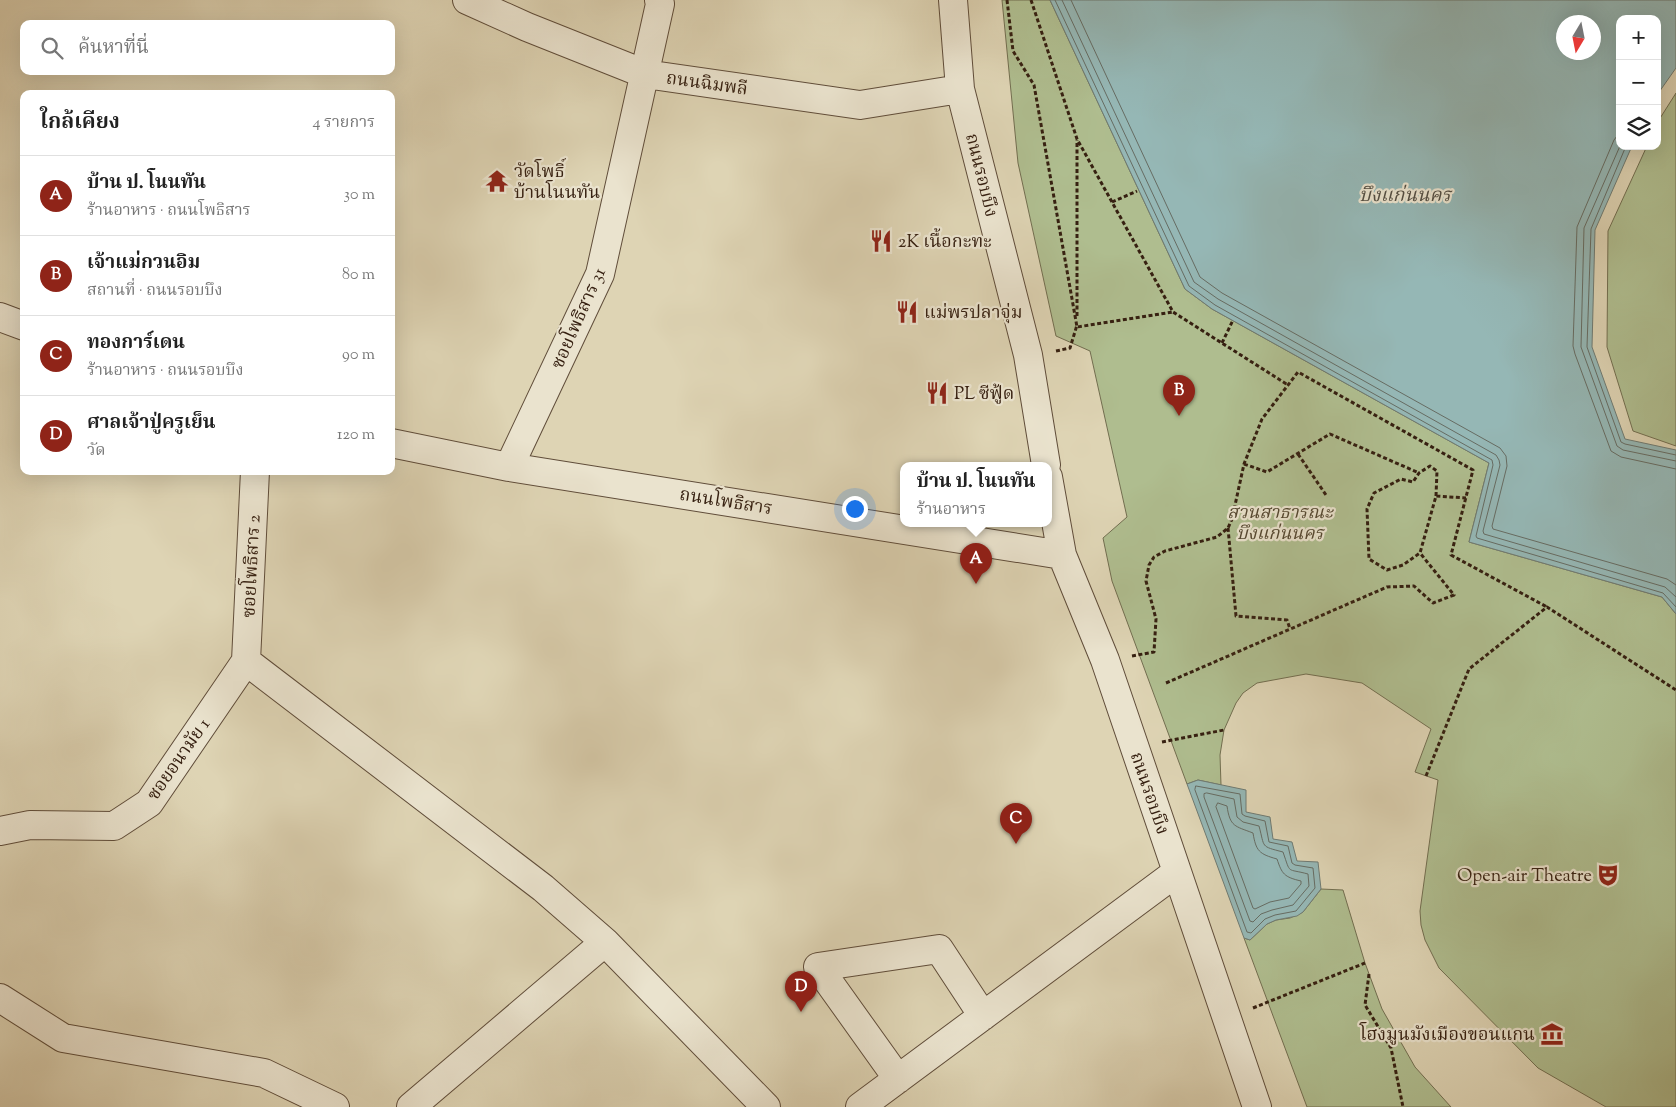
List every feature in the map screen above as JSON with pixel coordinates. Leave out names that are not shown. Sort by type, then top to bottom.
[{"type":"street","name":"ถนนฉิมพลี","points":[[467,0],[527,27],[645,74],[860,105],[960,89]]},
{"type":"street","name":"ซอยโพธิสาร 31","points":[[509,467],[600,274],[645,74],[660,4],[659,0]]},
{"type":"street","name":"ถนนรอบบึง","points":[[953,0],[960,89],[1028,355],[1046,462]]},
{"type":"street","points":[[0,316],[20,324]]},
{"type":"street","name":"ถนนโพธิสาร","points":[[395,445],[509,467],[1062,555]]},
{"type":"street","name":"ซอยโพธิสาร 2","points":[[246,661],[255,475]]},
{"type":"street","name":"ถนนรอบบึง","points":[[1052,500],[1062,555],[1105,660],[1257,1107]]},
{"type":"street","points":[[246,661],[543,888],[605,942],[766,1107]]},
{"type":"street","name":"ซอยอนามัย 1","points":[[0,831],[30,825],[114,826],[149,803],[246,661]]},
{"type":"street","points":[[860,1107],[1177,872]]},
{"type":"street","points":[[411,1107],[605,942]]},
{"type":"street","points":[[898,1078],[818,967],[938,949],[983,1016]]},
{"type":"street","points":[[0,998],[63,1038],[264,1073],[335,1107]]},
{"type":"path","points":[[1007,0],[1013,51],[1034,86],[1077,327]]},
{"type":"path","points":[[1031,0],[1077,139],[1173,312],[1288,385]]},
{"type":"path","points":[[1028,355],[1070,348],[1077,327],[1077,139]]},
{"type":"path","points":[[1112,202],[1136,190]]},
{"type":"path","points":[[1077,327],[1173,312]]},
{"type":"path","points":[[1222,342],[1233,320]]},
{"type":"path","points":[[1105,660],[1154,652],[1156,619],[1146,581],[1149,565],[1154,557],[1165,551],[1217,538],[1228,528],[1232,519],[1244,464],[1262,419],[1298,372],[1473,470],[1452,555],[1547,607],[1676,690]]},
{"type":"path","points":[[1244,464],[1267,472],[1330,434],[1419,472]]},
{"type":"path","points":[[1298,454],[1326,495]]},
{"type":"path","points":[[1430,466],[1437,471],[1436,496],[1420,553],[1403,565],[1388,570],[1369,559],[1367,509],[1374,493],[1401,479],[1413,482],[1419,472],[1430,466]]},
{"type":"path","points":[[1436,496],[1466,498]]},
{"type":"path","points":[[1228,528],[1236,616],[1287,620],[1290,629]]},
{"type":"path","points":[[1166,683],[1387,587],[1414,586],[1433,603],[1454,595],[1420,553]]},
{"type":"path","points":[[1426,776],[1469,669],[1547,607]]},
{"type":"path","points":[[1134,748],[1224,730]]},
{"type":"path","points":[[1227,1018],[1365,963]]},
{"type":"path","points":[[1369,974],[1365,1006],[1391,1048],[1403,1107]]},
{"type":"green space","name":"สวนสาธารณะ บึงแก่นนคร","points":[[1002,0],[1050,0],[1185,289],[1212,309],[1489,463],[1469,542],[1662,597],[1676,614],[1676,1107],[1606,1107],[1538,1068],[1439,968],[1425,940],[1420,911],[1438,780],[1415,772],[1431,729],[1362,683],[1306,674],[1257,683],[1243,693],[1236,703],[1224,730],[1220,755],[1221,785],[1198,780],[1187,784],[1112,581],[1103,538],[1127,517],[1090,351],[1056,336],[1018,163]]},
{"type":"green space","points":[[1676,93],[1676,446],[1633,431],[1607,347],[1608,231],[1645,150],[1661,150],[1661,117]]},
{"type":"green space","points":[[1321,889],[1343,890],[1365,963],[1382,1009],[1415,1067],[1451,1107],[1307,1107],[1244,938],[1250,940],[1267,924],[1276,920],[1290,918],[1303,912]]},
{"type":"water","name":"บึงแก่นนคร","points":[[1050,0],[1676,0],[1676,68],[1661,89],[1661,15],[1616,15],[1616,150],[1630,150],[1595,230],[1592,347],[1625,439],[1676,450],[1676,614],[1662,597],[1469,542],[1489,463],[1212,309],[1185,289]]},
{"type":"water","points":[[1198,780],[1246,790],[1246,812],[1270,817],[1273,839],[1292,842],[1297,861],[1318,862],[1321,889],[1303,912],[1297,916],[1276,920],[1267,924],[1250,940],[1244,938],[1187,784]]},
{"type":"place","name":"วัดโพธิ์ บ้านโนนทัน","points":[[497,181]]},
{"type":"place","name":"2K เนื้อกะทะ","points":[[881,241]]},
{"type":"place","name":"แม่พรปลาจุ่ม","points":[[907,312]]},
{"type":"place","name":"PL ซีฟู้ด","points":[[937,393]]},
{"type":"place","name":"เจ้าแม่กวนอิม","points":[[1179,416]]},
{"type":"place","name":"บ้าน ป. โนนทัน","points":[[976,584]]},
{"type":"place","name":"ทองการ์เดน","points":[[1016,844]]},
{"type":"place","name":"Open-air Theatre","points":[[1608,875]]},
{"type":"place","name":"ศาลเจ้าปู่ครูเย็น","points":[[801,1012]]},
{"type":"place","name":"โฮงมูนมังเมืองขอนแกน","points":[[1552,1034]]}]
